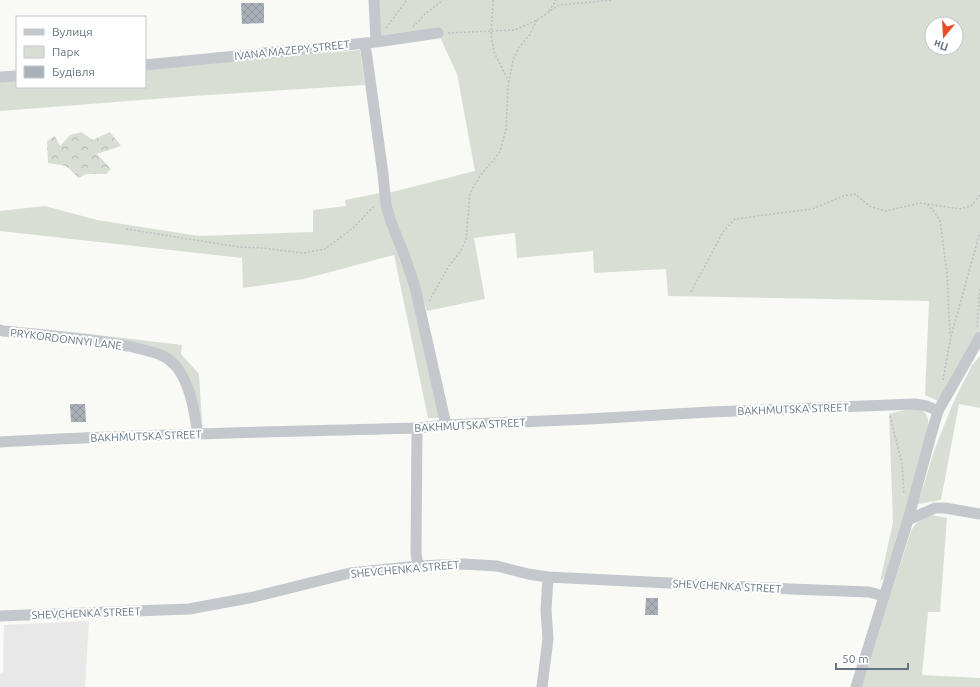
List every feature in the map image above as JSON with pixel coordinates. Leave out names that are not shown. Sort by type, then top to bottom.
[{"type":"street","points":[[374,0],[370,43],[386,205],[391,222],[406,257],[415,286],[446,425]]},
{"type":"street","name":"IVANA MAZEPY STREET","points":[[146,65],[370,43],[438,33]]},
{"type":"street","points":[[0,77],[16,76]]},
{"type":"street","name":"PRYKORDONNYI LANE","points":[[0,330],[107,342],[152,352],[165,357],[175,365],[184,380],[194,406],[198,434]]},
{"type":"street","points":[[856,687],[909,516],[938,411],[979,341]]},
{"type":"street","name":"BAKHMUTSKA STREET","points":[[0,442],[198,434],[417,428],[446,425],[710,412],[915,404],[927,406],[938,411]]},
{"type":"street","points":[[417,428],[416,546],[418,566]]},
{"type":"street","points":[[909,516],[935,508],[945,508],[980,514]]},
{"type":"street","name":"SHEVCHENKA STREET","points":[[0,616],[189,609],[254,597],[350,573],[418,566],[464,564],[497,566],[528,574],[548,577],[869,592],[884,596]]},
{"type":"street","points":[[542,687],[548,640],[546,610],[548,577]]},
{"type":"path","points":[[386,28],[407,0]]},
{"type":"path","points":[[402,39],[425,14],[443,0]]},
{"type":"path","points":[[493,0],[491,31],[494,52],[509,82]]},
{"type":"path","points":[[548,12],[556,0]]},
{"type":"path","points":[[438,33],[515,30],[537,20],[559,5],[613,0]]},
{"type":"path","points":[[422,315],[449,266],[460,252],[466,240],[470,193],[480,176],[500,152],[506,128],[509,82],[513,60],[519,46],[529,36],[537,20]]},
{"type":"path","points":[[691,292],[723,232],[735,219],[812,209],[843,196],[855,194],[871,207],[886,211],[920,203],[960,209],[971,206],[980,195]]},
{"type":"path","points":[[126,229],[239,247],[263,248],[303,253],[324,249],[353,228],[385,196]]},
{"type":"path","points":[[926,204],[940,220],[947,274],[951,336]]},
{"type":"path","points":[[943,380],[951,336],[980,232]]},
{"type":"path","points":[[979,341],[980,288]]},
{"type":"path","points":[[887,405],[902,463],[904,493],[909,516]]},
{"type":"shaded area","points":[[89,621],[85,687],[0,687],[0,673],[3,672],[4,625]]},
{"type":"green space","points":[[377,0],[980,0],[980,330],[940,402],[925,395],[929,301],[668,296],[666,269],[594,273],[593,251],[517,258],[515,233],[474,238],[485,299],[427,311],[409,255],[395,224],[388,193],[475,171],[457,74],[438,33],[378,39]]},
{"type":"green space","points":[[360,50],[365,85],[193,96],[0,111],[0,82],[16,81],[16,88],[146,88],[146,69]]},
{"type":"green space","points":[[81,132],[93,140],[110,132],[121,146],[97,154],[111,169],[106,174],[86,174],[79,178],[66,166],[48,163],[47,141],[55,136],[60,146],[70,135]]},
{"type":"green space","points":[[380,193],[406,269],[441,418],[428,418],[394,255],[304,279],[243,288],[242,258],[0,231],[0,211],[45,206],[97,220],[199,236],[313,232],[313,210],[346,206],[345,200]]},
{"type":"green space","points":[[73,332],[182,345],[181,354],[199,374],[202,422],[186,371],[174,358],[151,346]]},
{"type":"green space","points":[[980,356],[980,408],[959,404],[941,500],[918,504],[934,451],[953,403],[972,365]]},
{"type":"green space","points":[[912,408],[918,409],[926,414],[928,418],[927,437],[895,550],[886,575],[880,582],[893,522],[889,414]]},
{"type":"green space","points":[[932,515],[947,518],[940,612],[928,612],[922,675],[980,678],[980,687],[861,687],[911,531],[920,521]]},
{"type":"building","points":[[241,3],[264,3],[264,23],[242,24]]},
{"type":"building","points":[[70,404],[85,404],[86,422],[71,422]]},
{"type":"building","points":[[646,598],[658,598],[658,615],[645,615]]}]
